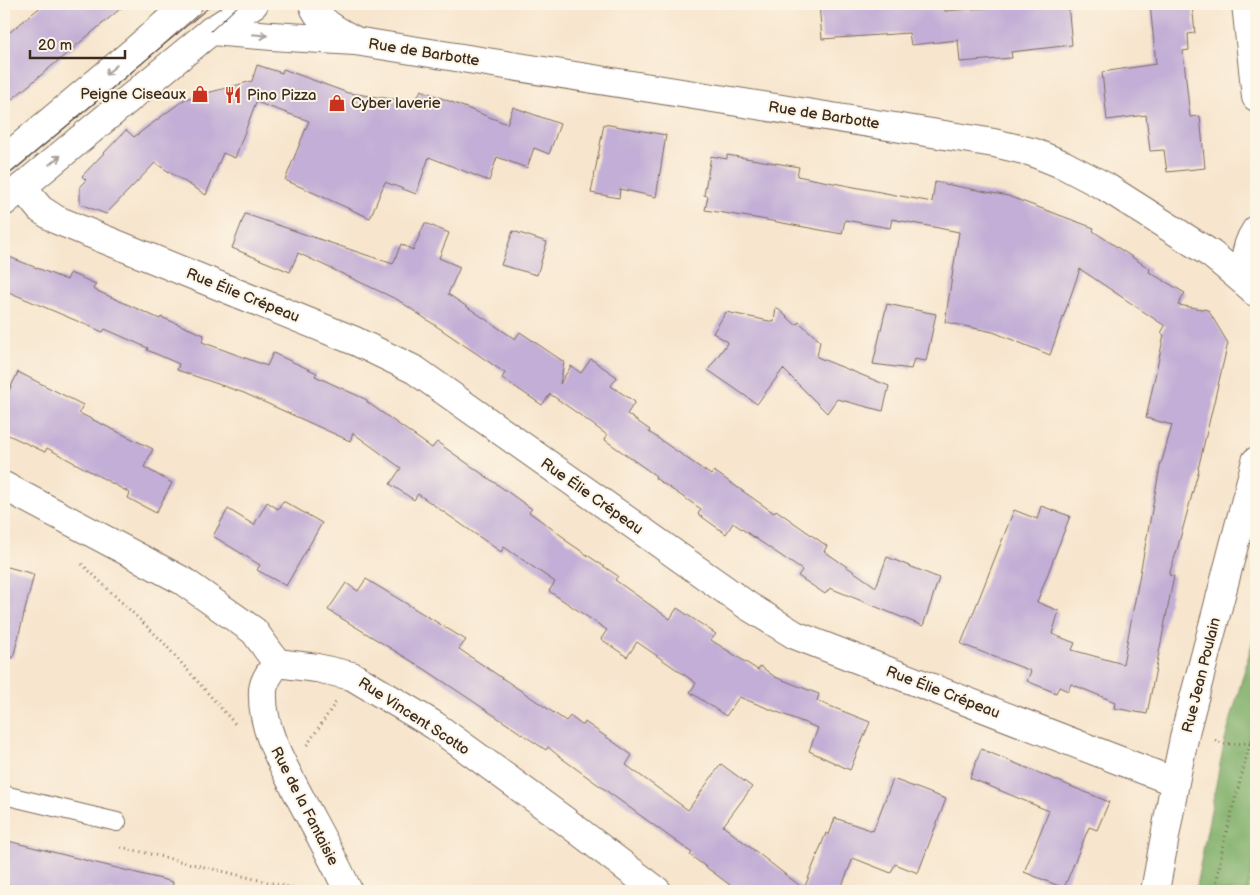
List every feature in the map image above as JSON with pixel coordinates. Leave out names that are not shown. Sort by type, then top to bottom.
[{"type":"street","points":[[4,160],[188,4]]},
{"type":"street","points":[[13,195],[212,31],[254,4]]},
{"type":"street","name":"Rue de Barbotte","points":[[313,4],[314,8],[329,26],[355,41]]},
{"type":"street","points":[[1246,4],[1256,97]]},
{"type":"street","name":"Rue de Barbotte","points":[[212,31],[355,41],[947,135],[1032,152],[1064,165],[1106,187],[1211,254],[1255,292]]},
{"type":"street","name":"Rue Élie Crépeau","points":[[13,195],[57,220],[355,341],[415,370],[748,606],[795,635],[1175,782]]},
{"type":"street","points":[[1255,292],[1247,276],[1245,260],[1248,245],[1256,230]]},
{"type":"street","name":"Rue Jean Poulain","points":[[1154,891],[1186,729],[1256,461]]},
{"type":"street","points":[[4,486],[184,581],[254,631],[277,663]]},
{"type":"street","name":"Rue de la Fantaisie","points":[[277,663],[269,673],[263,689],[264,715],[272,741],[348,891]]},
{"type":"street","name":"Rue Vincent Scotto","points":[[277,663],[316,668],[352,676],[426,720],[564,820],[657,891]]},
{"type":"lane","points":[[1231,556],[1256,516]]},
{"type":"lane","points":[[4,795],[117,822]]},
{"type":"path","points":[[77,559],[162,641],[238,728]]},
{"type":"path","points":[[306,747],[339,698]]},
{"type":"path","points":[[1215,891],[1223,845],[1256,721]]},
{"type":"path","points":[[1207,737],[1224,744],[1256,743]]},
{"type":"path","points":[[117,822],[112,845],[305,891]]},
{"type":"green space","points":[[1256,629],[1256,843],[1247,891],[1195,891],[1224,744]]},
{"type":"green space","points":[[1256,843],[1256,891],[1247,891]]},
{"type":"building","points":[[44,4],[126,4],[4,106],[4,37]]},
{"type":"building","points":[[819,4],[944,4],[945,11],[1038,4],[1068,4],[1072,45],[1011,52],[1012,58],[960,62],[958,40],[911,45],[909,33],[822,39]]},
{"type":"building","points":[[1150,4],[1192,4],[1195,33],[1188,34],[1189,50],[1183,51],[1190,117],[1200,116],[1205,168],[1167,172],[1164,150],[1150,151],[1146,115],[1107,120],[1102,72],[1156,64]]},
{"type":"building","points":[[257,65],[282,73],[283,69],[348,93],[415,102],[421,90],[507,124],[513,107],[560,124],[549,154],[534,148],[527,168],[497,157],[489,181],[429,157],[416,194],[385,182],[370,218],[285,180],[309,121],[256,102],[235,158],[223,153],[206,195],[155,163],[106,214],[80,204],[80,186],[86,180],[82,176],[126,130],[134,137],[185,99],[252,81]]},
{"type":"building","points":[[604,124],[666,135],[656,197],[620,189],[619,198],[591,193]]},
{"type":"building","points":[[727,155],[799,167],[797,176],[932,202],[935,182],[1008,196],[1094,228],[1093,231],[1150,269],[1149,272],[1185,293],[1178,305],[1208,310],[1228,343],[1199,469],[1169,575],[1174,576],[1147,714],[1114,708],[1115,702],[1071,684],[1068,691],[1059,687],[1056,693],[1027,681],[1031,671],[961,644],[1014,510],[1037,519],[1041,506],[1070,516],[1037,602],[1059,611],[1052,634],[1075,643],[1072,650],[1123,664],[1161,462],[1172,425],[1146,418],[1164,335],[1161,333],[1165,326],[1080,269],[1050,355],[993,332],[945,322],[959,232],[892,219],[890,228],[845,220],[842,234],[705,210],[708,196],[704,195],[711,156],[727,159]]},
{"type":"building","points":[[245,214],[393,264],[401,244],[413,250],[425,223],[449,233],[439,258],[460,267],[448,294],[515,339],[520,332],[564,362],[560,384],[571,366],[581,373],[591,359],[617,377],[611,386],[635,402],[627,414],[650,430],[649,432],[711,475],[714,471],[774,513],[776,510],[827,546],[824,551],[876,587],[887,557],[939,578],[923,626],[830,588],[825,594],[798,576],[802,570],[733,523],[726,534],[698,514],[701,509],[655,478],[656,476],[605,440],[607,435],[580,415],[550,394],[542,405],[502,378],[505,373],[398,300],[298,253],[290,272],[232,248]]},
{"type":"building","points":[[513,231],[547,242],[537,275],[501,265]]},
{"type":"building","points":[[4,255],[67,280],[70,273],[96,284],[93,289],[160,319],[161,317],[204,335],[202,342],[267,366],[273,353],[317,373],[315,376],[367,400],[367,402],[432,448],[437,442],[532,509],[529,512],[565,540],[618,576],[615,580],[670,619],[677,608],[716,634],[711,640],[758,670],[760,666],[775,677],[819,694],[817,701],[870,722],[850,770],[809,751],[818,728],[739,697],[726,716],[690,692],[696,683],[637,642],[627,657],[601,639],[607,630],[549,591],[555,582],[504,547],[501,552],[418,494],[414,500],[390,484],[401,468],[353,433],[350,441],[244,393],[177,370],[179,364],[105,329],[103,332],[4,290]]},
{"type":"building","points":[[887,304],[936,314],[926,361],[914,359],[911,369],[873,364]]},
{"type":"building","points":[[776,307],[796,325],[799,322],[820,341],[817,357],[889,386],[883,411],[837,399],[827,413],[783,369],[757,404],[708,370],[728,342],[713,333],[726,312],[774,322]]},
{"type":"building","points":[[18,372],[83,405],[79,413],[153,449],[144,467],[172,483],[156,513],[128,498],[130,493],[47,448],[45,452],[4,433],[4,401]]},
{"type":"building","points":[[283,501],[322,523],[286,586],[257,570],[260,565],[213,536],[228,509],[254,525],[267,502],[278,509]]},
{"type":"building","points":[[4,566],[34,574],[13,658],[4,657]]},
{"type":"building","points":[[366,579],[466,640],[459,649],[566,721],[570,716],[583,726],[585,722],[632,755],[626,765],[688,810],[721,764],[752,787],[723,826],[804,889],[826,833],[829,835],[835,818],[873,831],[893,779],[946,799],[918,873],[895,864],[891,873],[853,858],[840,891],[738,891],[690,855],[692,853],[548,747],[546,750],[426,670],[328,610],[346,583],[358,591]]},
{"type":"building","points":[[981,749],[1109,802],[1097,830],[1089,827],[1064,888],[1024,872],[1049,811],[970,778]]},
{"type":"building","points":[[4,840],[173,882],[172,891],[4,891]]},
{"type":"tram line","points":[[4,178],[213,4]]},
{"type":"tram line","points":[[211,31],[240,4]]},
{"type":"place","name":"Peigne Ciseaux","points":[[200,94]]},
{"type":"place","name":"Pino Pizza","points":[[233,95]]},
{"type":"place","name":"Cyber laverie","points":[[337,103]]}]
